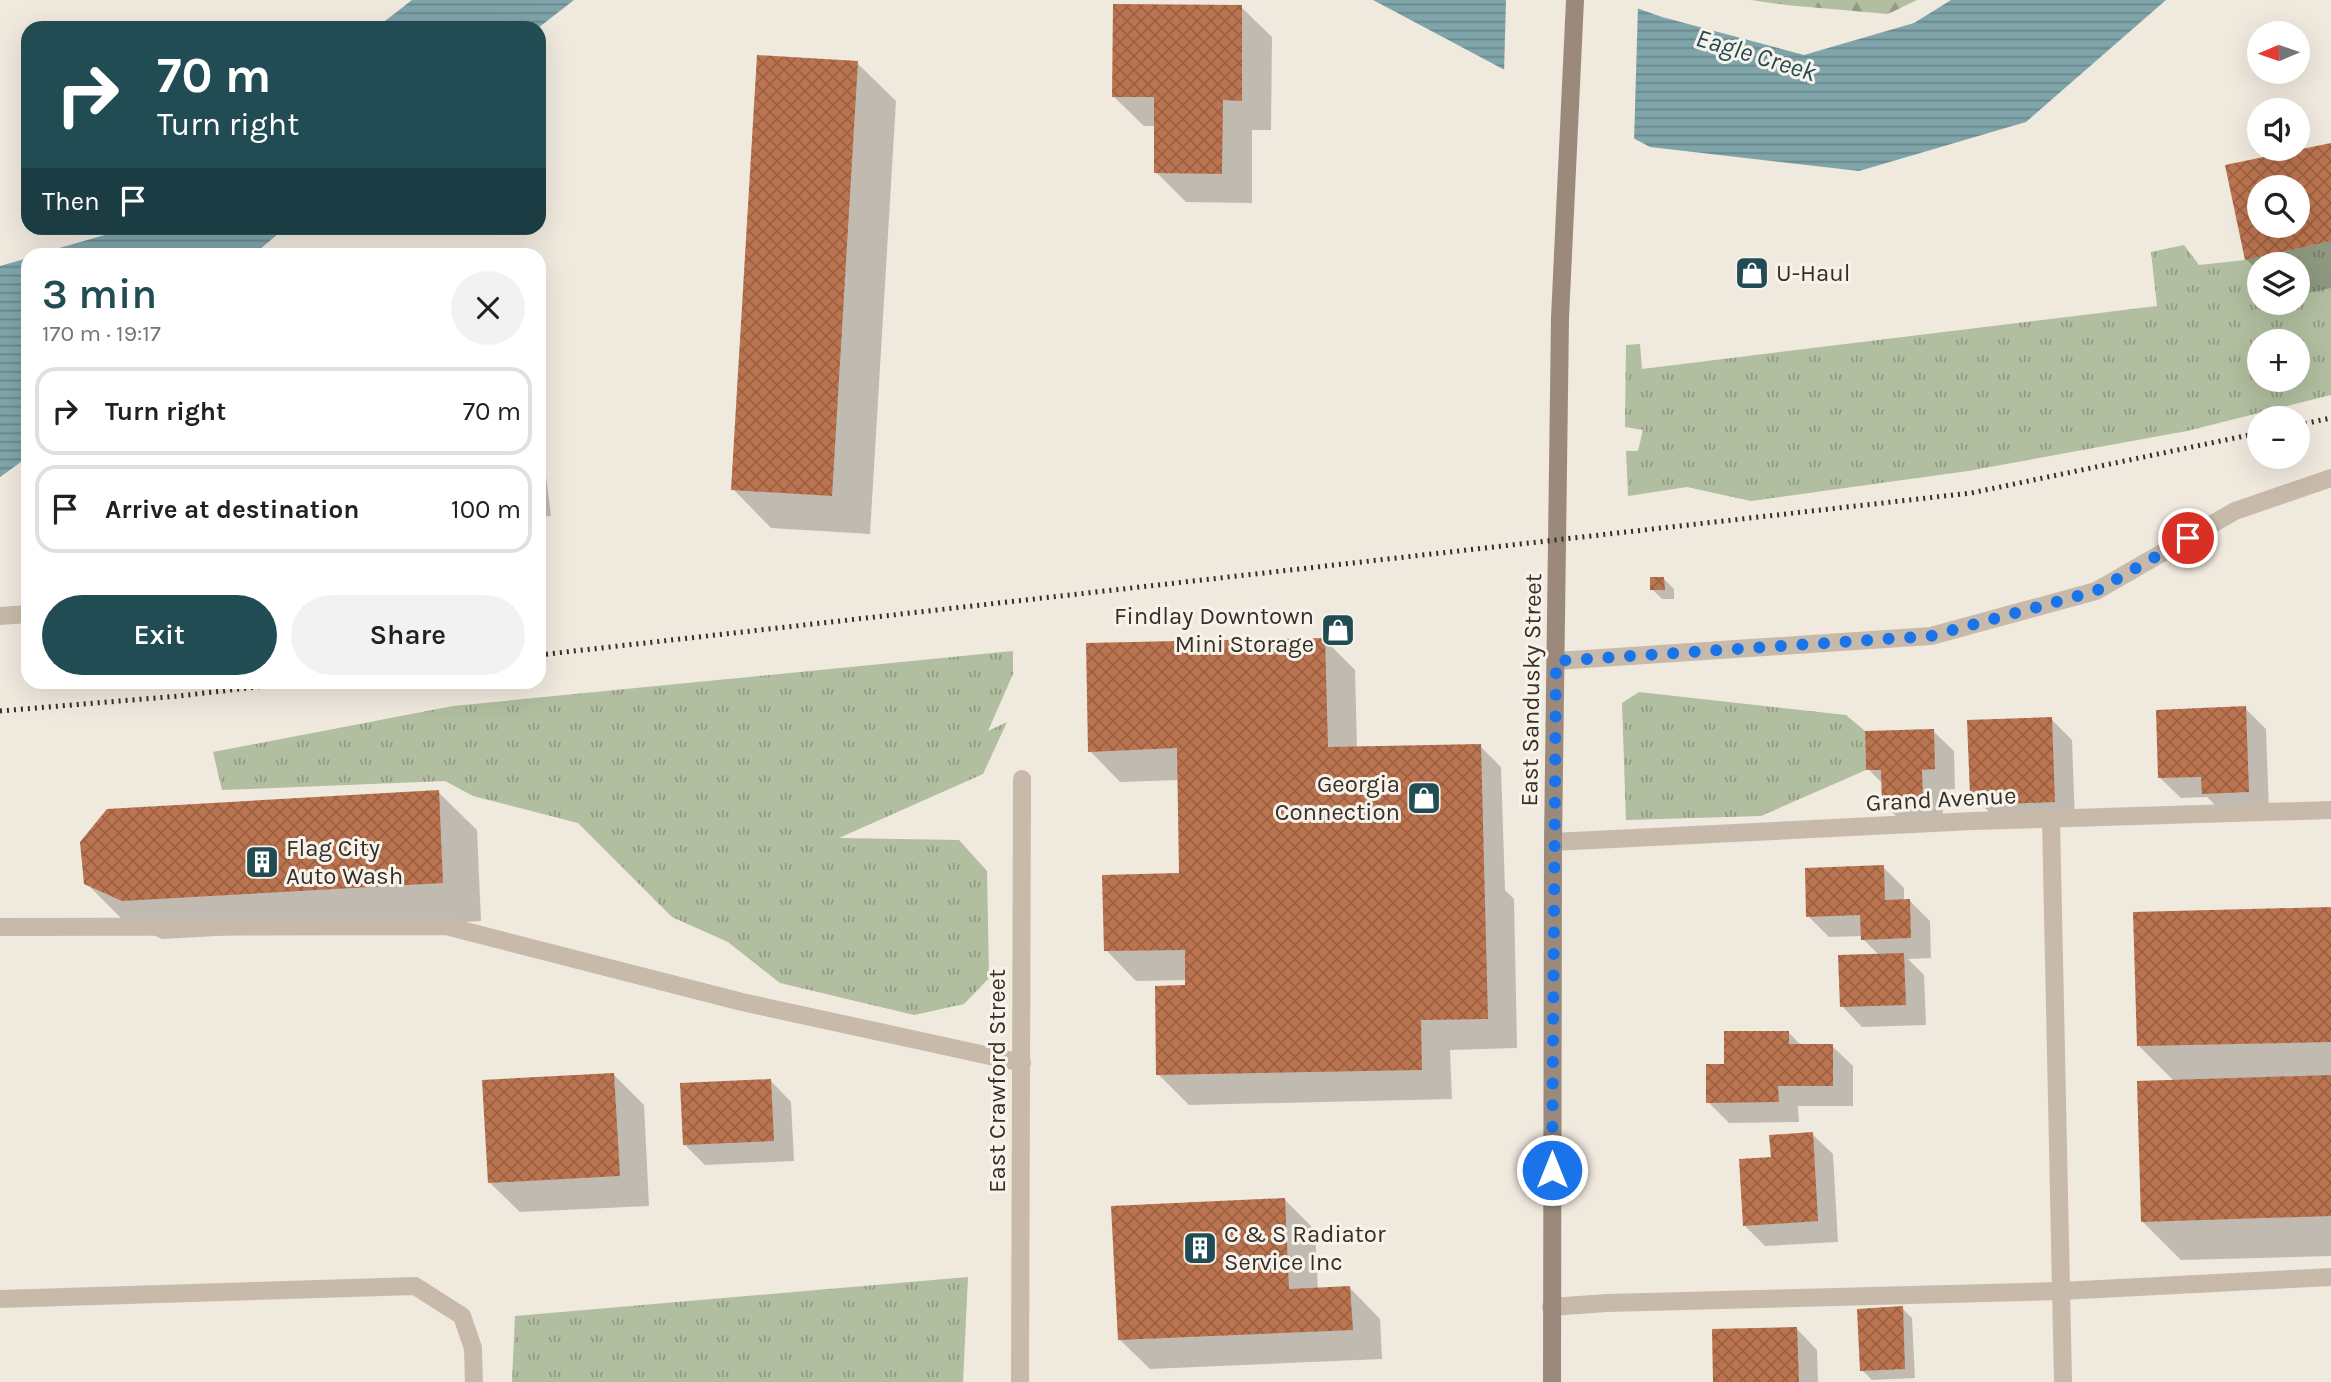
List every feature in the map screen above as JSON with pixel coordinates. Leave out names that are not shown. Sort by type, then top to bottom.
[{"type":"main road","name":"East Sandusky Street","points":[[1552,1382],[1553,842],[1560,318],[1575,0]]},
{"type":"street","points":[[1556,661],[1931,636],[2096,591],[2235,511],[2331,478]]},
{"type":"street","points":[[0,617],[21,615]]},
{"type":"street","name":"East Crawford Street","points":[[1020,1382],[1022,779]]},
{"type":"street","name":"Grand Avenue","points":[[1553,842],[2051,818],[2331,810]]},
{"type":"street","points":[[2051,818],[2063,1382]]},
{"type":"street","points":[[0,927],[446,926],[742,1002],[1021,1063]]},
{"type":"street","points":[[1551,1307],[1607,1303],[2061,1290],[2331,1277]]},
{"type":"street","points":[[0,1299],[415,1286],[462,1316],[473,1348],[474,1382]]},
{"type":"green space","points":[[1751,0],[1917,0],[1888,14]]},
{"type":"green space","points":[[2331,241],[2331,395],[2287,406],[2247,406],[2247,416],[2187,431],[1968,471],[1751,501],[1687,487],[1628,496],[1626,451],[1638,451],[1643,430],[1625,427],[1626,345],[1640,344],[1642,369],[2157,306],[2151,252],[2184,245],[2199,265],[2247,260],[2247,315],[2310,315],[2310,252],[2281,252]]},
{"type":"green space","points":[[1013,651],[1013,674],[988,731],[1007,722],[983,774],[839,838],[959,840],[987,871],[989,978],[964,1004],[914,1015],[780,983],[728,942],[672,917],[578,823],[473,796],[445,781],[222,790],[213,752],[453,706]]},
{"type":"green space","points":[[1639,692],[1846,715],[1865,731],[1866,770],[1761,816],[1626,820],[1622,703]]},
{"type":"green space","points":[[968,1277],[963,1382],[512,1382],[515,1316]]},
{"type":"water","points":[[412,0],[574,0],[546,22],[385,21]]},
{"type":"water","name":"Eagle Creek","points":[[1373,0],[1614,0],[1662,17],[1804,55],[1914,23],[1951,0],[2166,0],[2026,122],[1859,171],[1650,147]]},
{"type":"water","points":[[105,235],[277,235],[261,248],[59,248]]},
{"type":"water","points":[[21,260],[21,462],[0,477],[0,266]]},
{"type":"pier","points":[[1506,0],[1624,0],[1638,5],[1634,142],[1504,73]]},
{"type":"building","points":[[1113,4],[1242,5],[1242,101],[1223,100],[1222,174],[1154,173],[1154,97],[1112,97]]},
{"type":"building","points":[[757,55],[858,61],[832,496],[731,490]]},
{"type":"building","points":[[2331,143],[2331,241],[2281,252],[2247,252],[2245,260],[2225,165],[2247,160],[2310,161],[2310,147]]},
{"type":"building","points":[[1650,577],[1664,577],[1665,590],[1650,590]]},
{"type":"building","points":[[1325,638],[1328,747],[1481,744],[1488,1019],[1421,1020],[1422,1070],[1156,1075],[1155,986],[1185,985],[1185,950],[1104,951],[1102,875],[1179,873],[1177,748],[1088,752],[1086,643]]},
{"type":"building","points":[[2246,706],[2249,792],[2202,794],[2201,777],[2158,778],[2156,710]]},
{"type":"building","points":[[2052,717],[2055,802],[2003,804],[2003,794],[1970,795],[1967,720]]},
{"type":"building","points":[[1934,729],[1935,769],[1922,770],[1923,803],[1882,805],[1881,770],[1866,770],[1865,731]]},
{"type":"building","name":"Flag City Auto Wash","points":[[439,790],[443,883],[122,901],[84,884],[80,842],[107,809]]},
{"type":"building","points":[[1884,865],[1885,900],[1910,899],[1911,938],[1861,940],[1860,915],[1806,917],[1805,868]]},
{"type":"building","points":[[2331,907],[2331,1042],[2137,1046],[2133,912]]},
{"type":"building","points":[[1904,953],[1906,1005],[1840,1007],[1838,955]]},
{"type":"building","points":[[1724,1031],[1789,1031],[1789,1044],[1833,1044],[1833,1086],[1778,1086],[1779,1102],[1706,1103],[1706,1064],[1724,1064]]},
{"type":"building","points":[[614,1073],[620,1176],[488,1183],[482,1080]]},
{"type":"building","points":[[2331,1075],[2331,1216],[2141,1222],[2137,1081]]},
{"type":"building","points":[[771,1079],[774,1141],[683,1145],[680,1083]]},
{"type":"building","points":[[1813,1132],[1818,1221],[1743,1226],[1739,1159],[1771,1157],[1769,1135]]},
{"type":"building","name":"C & S Radiator Service Inc","points":[[1285,1198],[1289,1289],[1350,1286],[1353,1330],[1118,1340],[1111,1206]]},
{"type":"building","points":[[1903,1306],[1905,1369],[1860,1371],[1857,1309]]},
{"type":"building","points":[[1797,1327],[1799,1382],[1713,1382],[1712,1329]]},
{"type":"railway","points":[[2310,422],[2331,418]]},
{"type":"railway","points":[[546,654],[1971,493],[2247,436]]},
{"type":"railway","points":[[0,711],[240,689]]},
{"type":"place","name":"U-Haul","points":[[1752,273]]},
{"type":"place","name":"Findlay Downtown Mini Storage","points":[[1338,630]]},
{"type":"place","name":"Georgia Connection","points":[[1424,798]]},
{"type":"place","name":"Flag City Auto Wash","points":[[262,862]]},
{"type":"place","name":"C & S Radiator Service Inc","points":[[1200,1248]]},
{"type":"route","points":[[1552,1170],[1556,661],[1931,636],[2096,591],[2188,538]]}]
